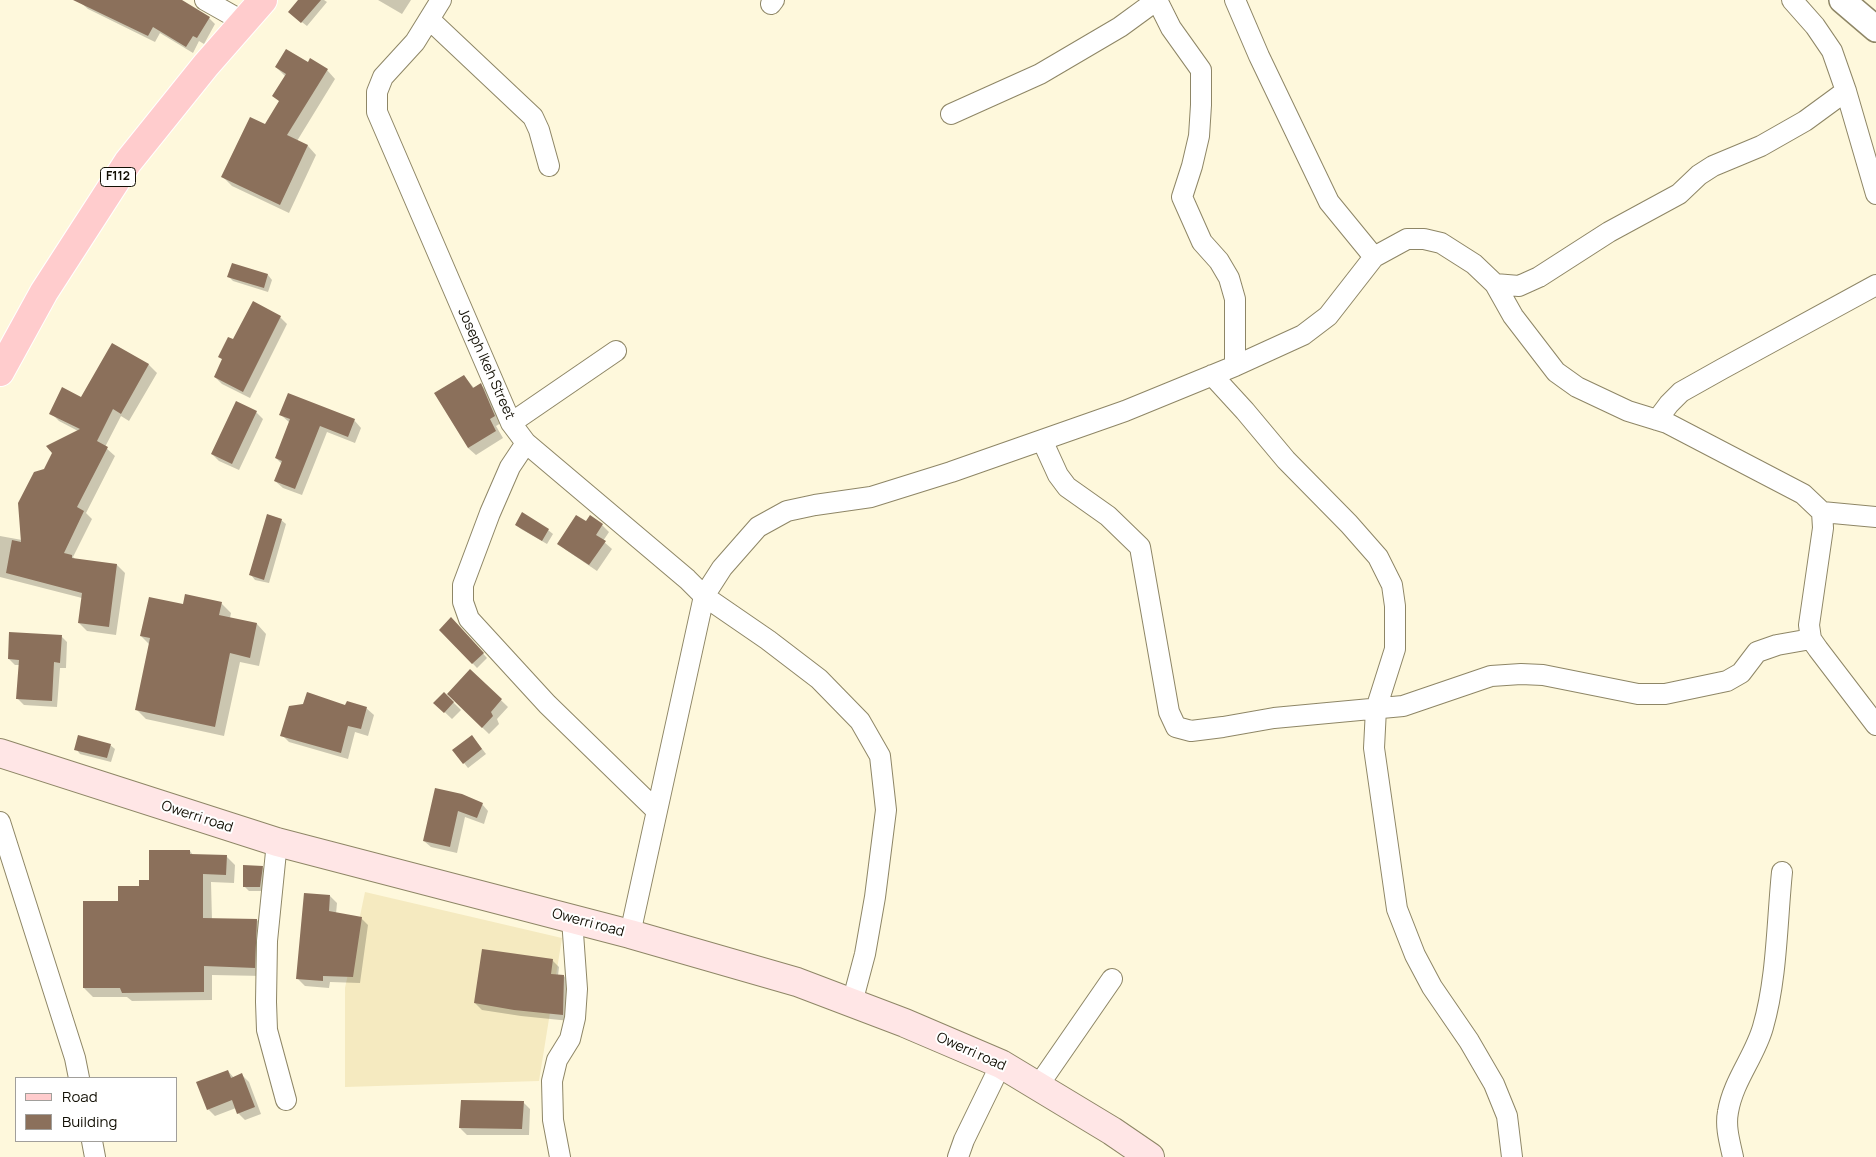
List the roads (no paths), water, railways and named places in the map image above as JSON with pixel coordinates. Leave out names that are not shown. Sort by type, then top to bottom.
[{"type":"main road","name":"F112","points":[[0,372],[44,292],[128,162],[206,65],[263,0]]},
{"type":"main road","name":"Owerri road","points":[[0,753],[277,842],[694,951],[797,982],[904,1023],[1001,1064],[1150,1157]]},
{"type":"street","points":[[204,0],[244,22]]},
{"type":"street","points":[[441,0],[429,19],[533,117],[539,130],[549,166]]},
{"type":"street","points":[[952,114],[1040,74],[1120,27],[1157,0],[1171,28],[1201,70],[1202,104],[1199,136],[1182,197],[1202,242],[1219,262],[1229,278],[1235,300],[1235,366]]},
{"type":"street","points":[[1235,0],[1259,56],[1330,202],[1374,257]]},
{"type":"street","points":[[1792,0],[1815,26],[1832,51],[1846,91],[1876,194]]},
{"type":"street","points":[[1842,0],[1876,28]]},
{"type":"street","name":"Joseph Ikeh Street","points":[[429,19],[415,42],[383,77],[377,92],[377,112],[511,423],[526,443],[687,578],[704,596],[768,640],[819,679],[860,721],[880,756],[886,810],[875,896],[865,954],[852,1003]]},
{"type":"street","points":[[1495,284],[1519,286],[1539,277],[1609,232],[1679,194],[1699,175],[1713,166],[1762,146],[1805,121],[1846,91]]},
{"type":"street","points":[[630,934],[704,596],[722,568],[758,527],[787,511],[871,497],[951,472],[1125,411],[1235,366],[1303,335],[1328,316],[1374,257],[1406,239],[1424,239],[1441,243],[1474,264],[1495,284],[1513,316],[1556,372],[1577,387],[1620,407],[1667,423],[1803,494],[1822,512],[1876,517]]},
{"type":"street","points":[[1656,420],[1668,404],[1681,392],[1876,285]]},
{"type":"street","points":[[511,423],[616,351]]},
{"type":"street","points":[[1212,375],[1246,411],[1286,460],[1349,524],[1378,557],[1392,585],[1395,606],[1395,648],[1376,709],[1374,748],[1397,909],[1415,955],[1432,987],[1469,1041],[1494,1084],[1507,1116],[1512,1157]]},
{"type":"street","points":[[1042,440],[1058,475],[1067,487],[1108,516],[1140,547],[1169,712],[1176,727],[1191,731],[1223,728],[1274,718],[1403,706],[1491,676],[1543,675],[1638,694],[1665,694],[1727,681],[1742,673],[1758,652],[1777,645],[1811,639]]},
{"type":"street","points":[[526,443],[510,467],[490,512],[463,585],[463,602],[469,619],[540,697],[657,811]]},
{"type":"street","points":[[1822,512],[1823,528],[1809,625],[1811,639],[1876,725]]},
{"type":"street","points":[[0,822],[75,1058],[79,1077]]},
{"type":"street","points":[[277,842],[268,941],[266,1002],[267,1030],[286,1100]]},
{"type":"street","points":[[1733,1157],[1728,1134],[1728,1112],[1737,1083],[1763,1028],[1772,983],[1782,872]]},
{"type":"street","points":[[560,1157],[553,1120],[552,1081],[556,1060],[570,1039],[576,1018],[572,919]]},
{"type":"street","points":[[1038,1086],[1112,979]]},
{"type":"street","points":[[958,1157],[964,1140],[1001,1064]]},
{"type":"street","points":[[92,1142],[94,1157]]}]
